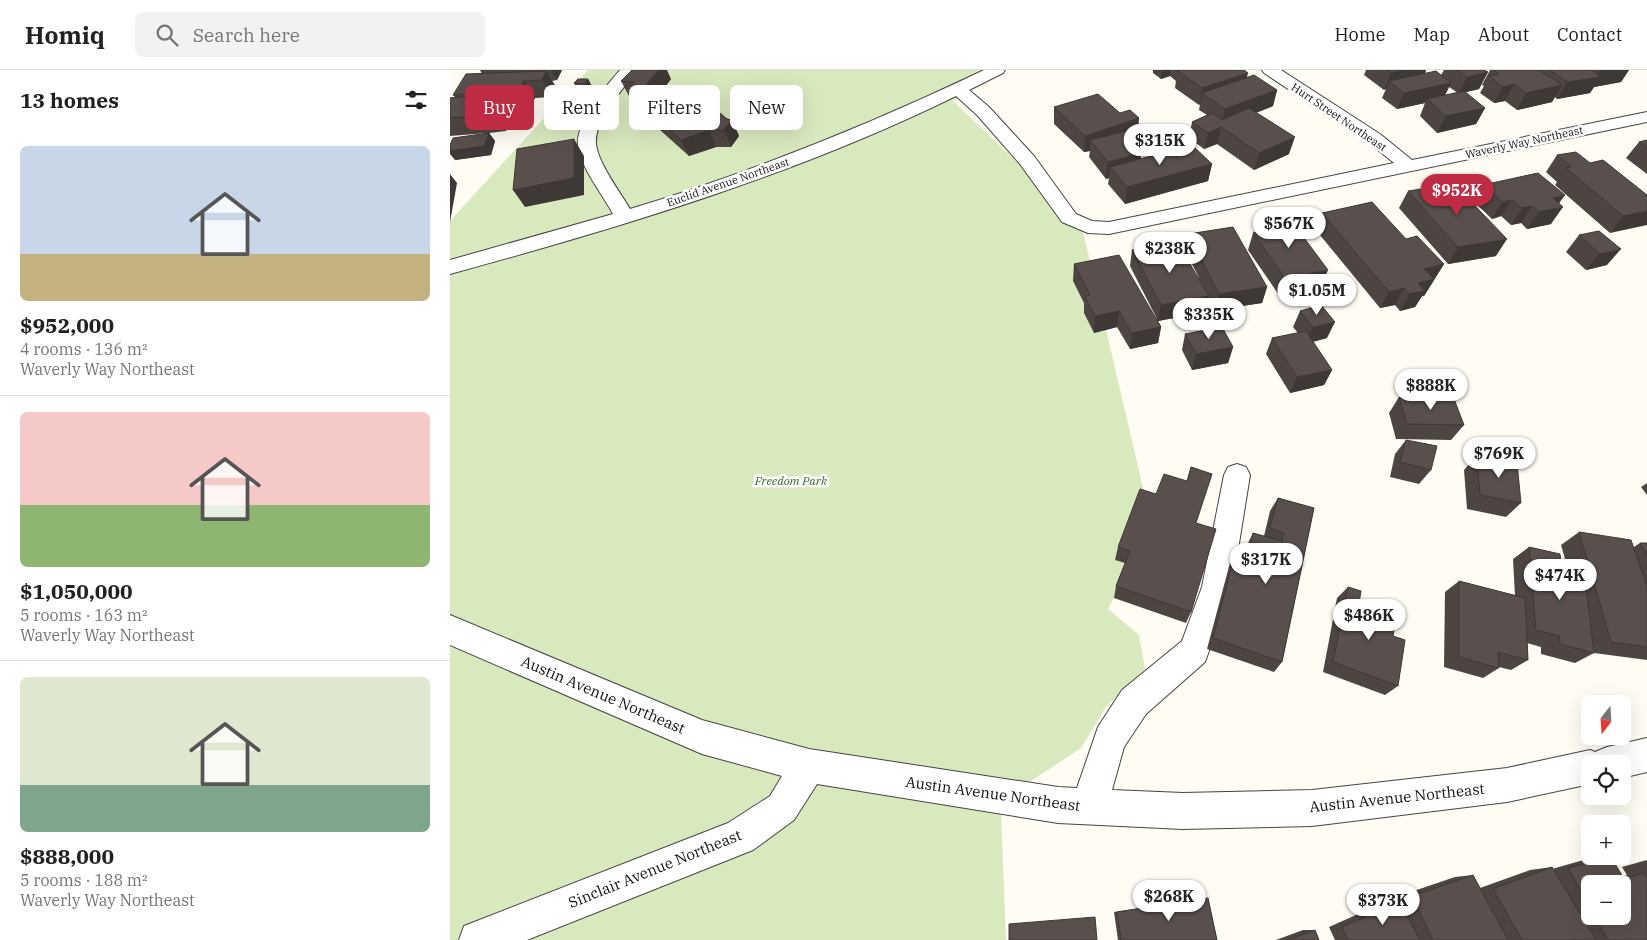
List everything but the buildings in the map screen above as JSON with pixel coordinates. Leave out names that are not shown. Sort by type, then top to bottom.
[{"type":"street","points":[[625,216],[597,167],[587,144],[588,130],[615,87],[629,70]]},
{"type":"street","name":"Euclid Avenue Northeast","points":[[450,267],[521,248],[702,192],[819,150],[959,90],[996,70]]},
{"type":"street","name":"Hurt Street Northeast","points":[[1270,70],[1374,138],[1408,166]]},
{"type":"street","name":"Waverly Way Northeast","points":[[959,90],[983,111],[1027,160],[1069,218],[1088,227],[1108,228],[1647,117]]},
{"type":"street","points":[[1089,807],[1110,739],[1134,702],[1194,650],[1217,587],[1237,475]]},
{"type":"street","name":"Austin Avenue Northeast","points":[[450,630],[702,737],[809,766],[1058,805],[1183,811],[1312,808],[1507,785],[1581,769]]},
{"type":"street","points":[[1631,759],[1647,755]]},
{"type":"street","name":"Sinclair Avenue Northeast","points":[[478,940],[740,836],[782,808],[809,766]]},
{"type":"green space","name":"Freedom Park","points":[[588,70],[1007,70],[953,101],[1081,223],[1152,526],[1108,609],[1139,635],[1145,669],[1106,707],[1081,748],[1010,795],[1001,812],[1006,940],[450,940],[450,221],[544,118],[544,130],[619,130],[619,85],[574,85]]}]
